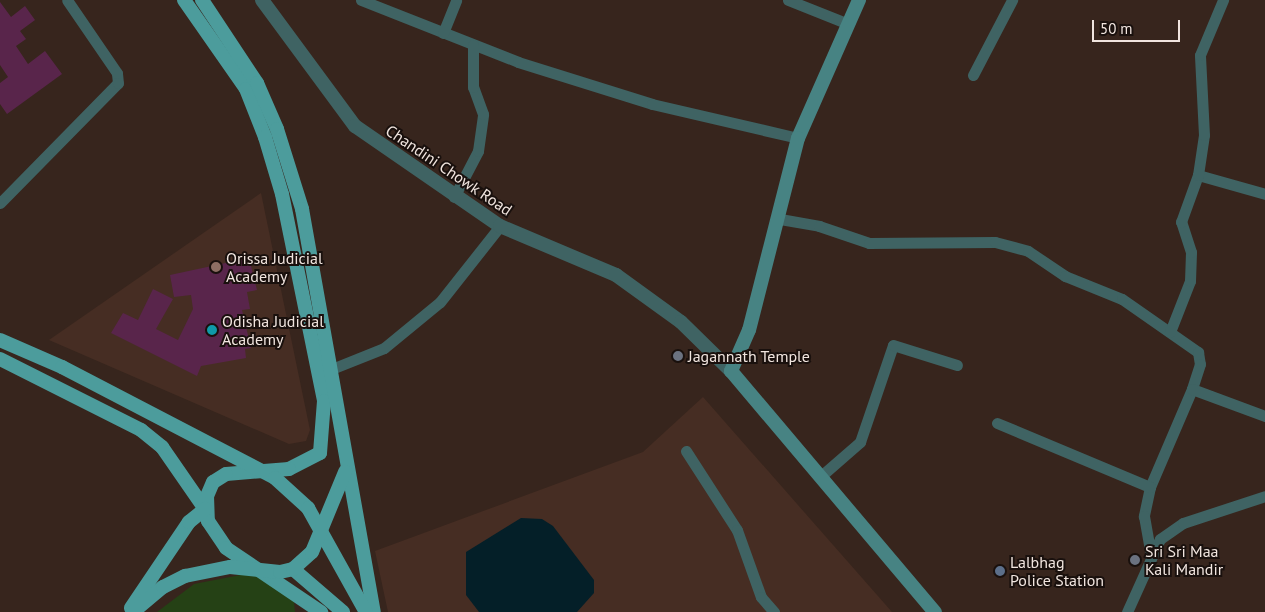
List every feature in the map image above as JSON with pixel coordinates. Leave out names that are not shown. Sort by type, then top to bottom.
[{"type":"main road","points":[[128,612],[188,522],[205,509],[213,482],[240,470],[289,469],[320,454],[324,400],[282,194],[265,137],[246,89],[184,0]]},
{"type":"main road","points":[[202,0],[257,83],[278,129],[302,209],[346,466],[374,612]]},
{"type":"main road","points":[[859,0],[846,22],[798,138],[780,218],[749,330],[731,371],[821,476],[929,610]]},
{"type":"main road","points":[[0,340],[62,367],[257,470],[296,494],[320,529],[366,612]]},
{"type":"main road","points":[[0,359],[141,430],[162,447],[205,509],[212,530],[226,548],[262,570],[321,612]]},
{"type":"main road","points":[[134,612],[163,587],[185,576],[230,567],[262,570],[293,569],[312,552],[346,466]]},
{"type":"main road","points":[[293,569],[343,612]]},
{"type":"street","points":[[0,203],[118,83],[117,72],[66,0]]},
{"type":"street","name":"Chandini Chowk Road","points":[[262,0],[355,126],[454,197],[500,226],[616,275],[681,322],[731,371]]},
{"type":"street","points":[[361,0],[473,45],[652,104],[798,138]]},
{"type":"street","points":[[443,33],[456,0]]},
{"type":"street","points":[[788,0],[846,22]]},
{"type":"street","points":[[973,75],[1012,0]]},
{"type":"street","points":[[1170,332],[1190,281],[1191,252],[1181,222],[1198,175],[1206,107],[1200,55],[1223,0]]},
{"type":"street","points":[[454,197],[478,151],[483,114],[473,87],[473,45]]},
{"type":"street","points":[[1198,175],[1265,194]]},
{"type":"street","points":[[780,218],[819,226],[869,243],[996,242],[1028,251],[1065,276],[1122,298],[1201,357],[1192,389],[1150,487],[1144,516],[1151,554]]},
{"type":"street","points":[[329,370],[384,348],[440,302],[500,226]]},
{"type":"street","points":[[821,476],[860,442],[893,346],[957,364]]},
{"type":"street","points":[[1192,389],[1265,416]]},
{"type":"street","points":[[997,422],[1150,487]]},
{"type":"street","points":[[686,451],[737,530],[761,597],[774,612]]},
{"type":"street","points":[[1127,612],[1151,554],[1160,538],[1184,523],[1265,496]]},
{"type":"shaded area","name":"Orissa Judicial Academy","points":[[261,193],[310,430],[306,441],[289,444],[49,340]]},
{"type":"shaded area","points":[[703,397],[892,612],[388,612],[375,551],[643,452]]},
{"type":"green space","points":[[261,571],[293,592],[295,612],[157,612],[194,584]]},
{"type":"water","points":[[521,518],[542,519],[553,526],[594,580],[594,593],[577,612],[479,612],[466,595],[466,552]]},
{"type":"building","points":[[0,2],[11,17],[25,6],[35,20],[20,31],[26,39],[16,46],[28,64],[45,51],[62,74],[7,114],[0,104],[0,83],[8,77],[0,65]]},
{"type":"building","name":"Odisha Judicial Academy","points":[[249,258],[257,290],[247,292],[250,309],[242,310],[251,348],[245,349],[246,358],[201,366],[197,376],[111,333],[123,313],[138,320],[153,289],[173,299],[156,329],[178,340],[193,309],[191,295],[174,297],[170,275]]},
{"type":"place","name":"Orissa Judicial Academy","points":[[216,267]]},
{"type":"place","name":"Odisha Judicial Academy","points":[[212,330]]},
{"type":"place","name":"Jagannath Temple","points":[[678,356]]},
{"type":"place","name":"Sri Sri Maa Kali Mandir","points":[[1135,560]]},
{"type":"place","name":"Lalbhag Police Station","points":[[1000,571]]}]
